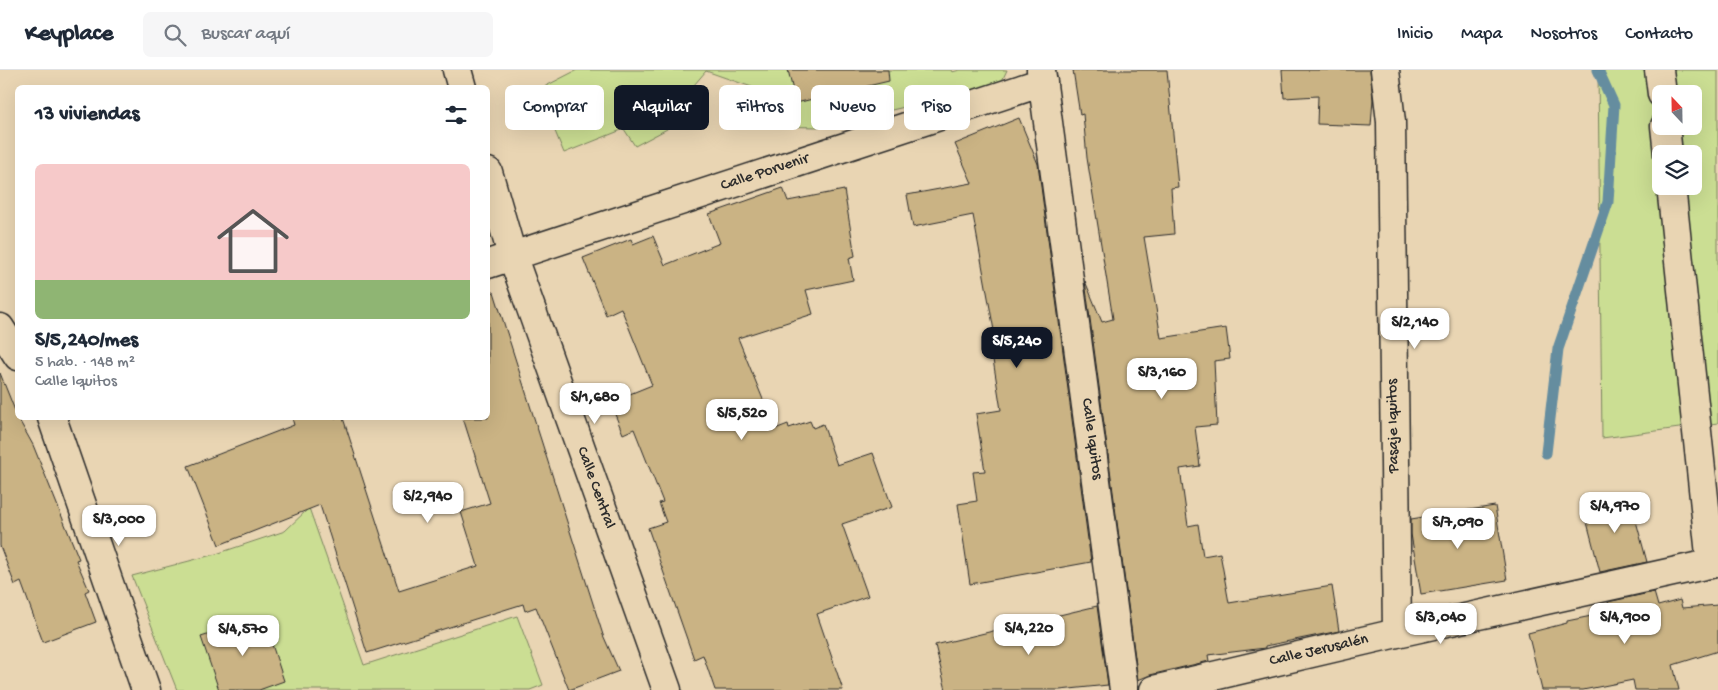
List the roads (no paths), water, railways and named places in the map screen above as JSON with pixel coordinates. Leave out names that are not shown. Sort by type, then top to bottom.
[{"type":"street","points":[[457,70],[461,85]]},
{"type":"street","name":"Pasaje Iquitos","points":[[1385,70],[1391,122],[1397,633]]},
{"type":"street","points":[[1659,70],[1661,85]]},
{"type":"street","name":"Calle Porvenir","points":[[500,259],[1042,76]]},
{"type":"street","name":"Calle Iquitos","points":[[1042,76],[1124,690]]},
{"type":"street","name":"Calle Central","points":[[490,186],[500,259],[667,690]]},
{"type":"street","points":[[1672,195],[1715,563]]},
{"type":"street","points":[[0,328],[15,351]]},
{"type":"street","points":[[53,420],[146,690]]},
{"type":"street","name":"Calle Jerusalén","points":[[1154,690],[1187,686],[1397,633],[1715,563]]},
{"type":"waterway","points":[[1546,453],[1558,349],[1608,202],[1614,105],[1598,70]]}]
